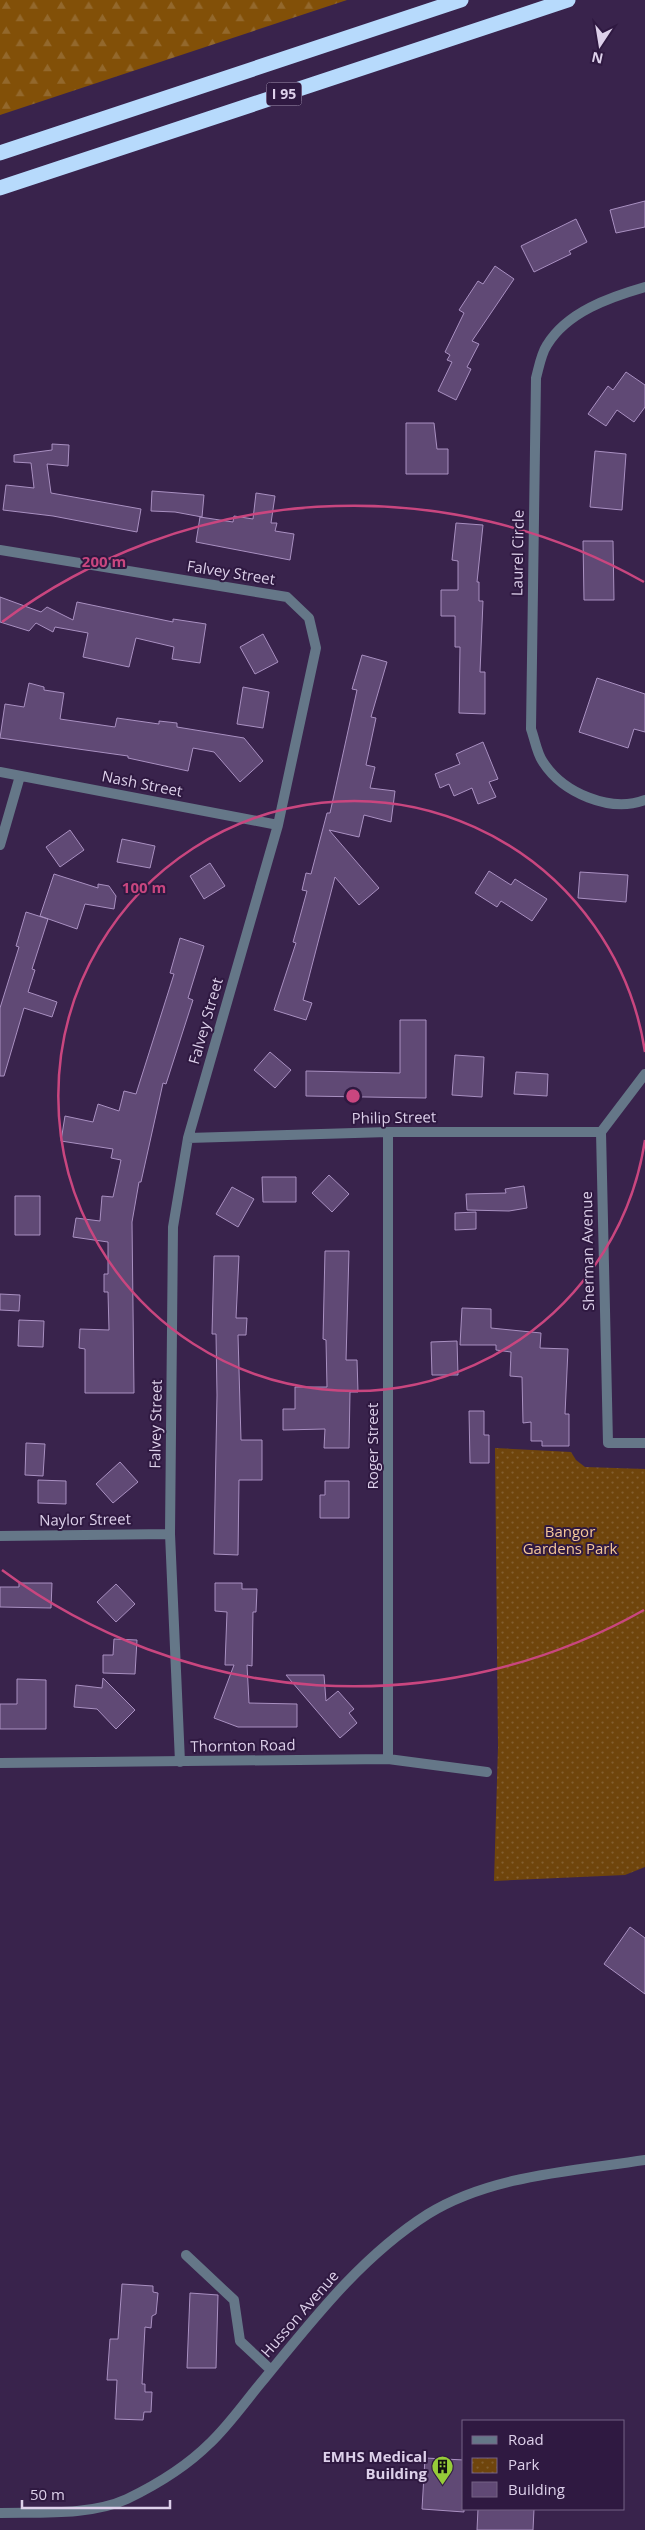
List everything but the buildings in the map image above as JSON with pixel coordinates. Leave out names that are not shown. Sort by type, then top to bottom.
[{"type":"highway","name":"I 95","points":[[0,153],[461,0]]},
{"type":"highway","name":"I 95","points":[[0,188],[568,0]]},
{"type":"street","name":"Laurel Circle","points":[[645,287],[607,298],[558,329],[546,347],[536,378],[531,730],[542,762],[567,787],[601,802],[636,804],[645,800]]},
{"type":"street","name":"Falvey Street","points":[[0,550],[287,597],[309,618],[316,648],[278,825],[188,1138],[173,1227],[170,1534],[180,1762]]},
{"type":"street","name":"Nash Street","points":[[0,772],[278,825]]},
{"type":"street","points":[[0,845],[20,776]]},
{"type":"street","points":[[601,1132],[645,1074]]},
{"type":"street","name":"Philip Street","points":[[188,1138],[388,1132],[601,1132]]},
{"type":"street","name":"Roger Street","points":[[388,1132],[388,1759]]},
{"type":"street","name":"Sherman Avenue","points":[[601,1132],[608,1443],[645,1444]]},
{"type":"street","name":"Naylor Street","points":[[0,1536],[170,1534]]},
{"type":"street","name":"Thornton Road","points":[[0,1763],[388,1759],[486,1772]]},
{"type":"street","name":"Husson Avenue","points":[[0,2513],[62,2512],[125,2500],[179,2470],[210,2443],[325,2305],[357,2272],[391,2241],[430,2213],[503,2182],[645,2160]]},
{"type":"street","points":[[186,2255],[234,2300],[240,2341],[271,2370]]},
{"type":"green space","points":[[0,0],[347,0],[0,115]]},
{"type":"green space","name":"Bangor Gardens Park","points":[[495,1448],[571,1452],[576,1460],[585,1467],[645,1469],[645,1867],[625,1875],[494,1881],[498,1747]]},
{"type":"place","name":"EMHS Medical Building","points":[[443,2485]]}]
